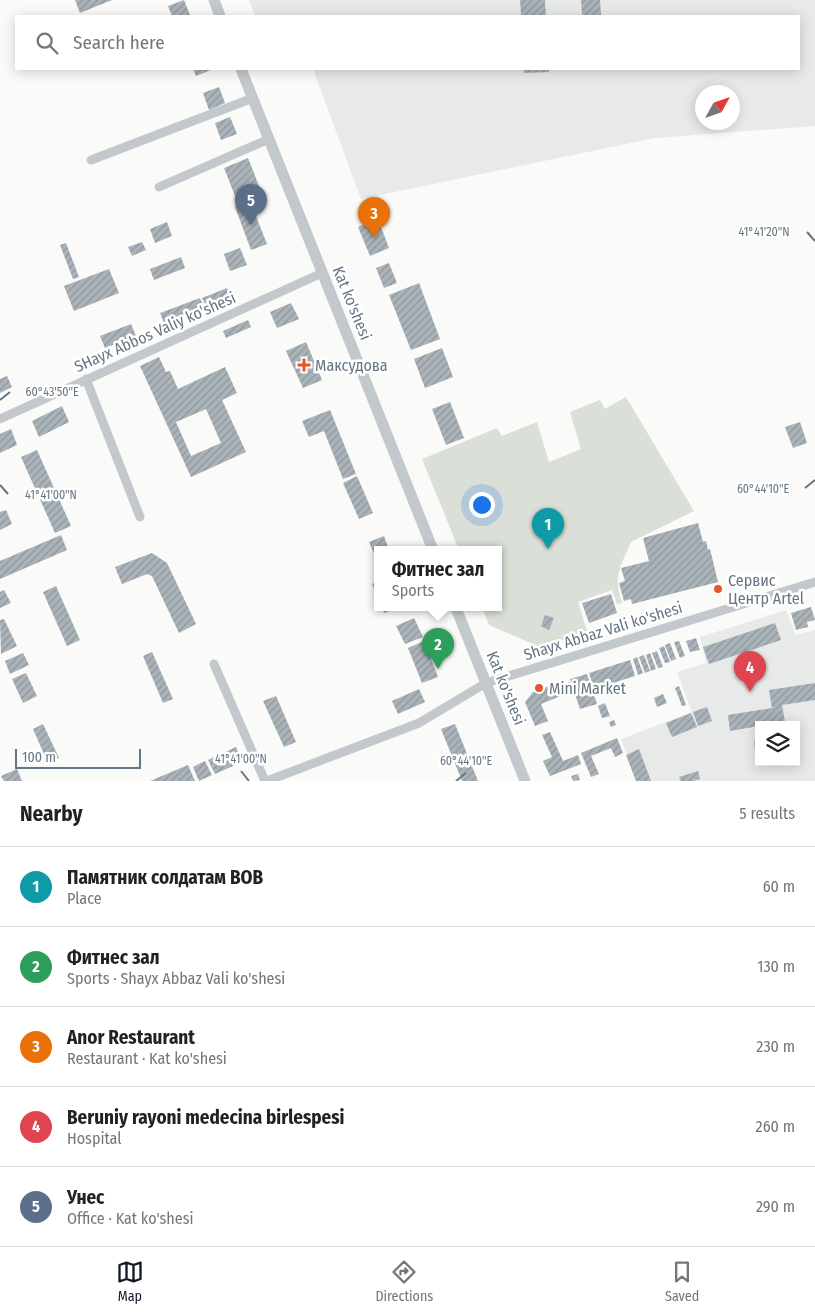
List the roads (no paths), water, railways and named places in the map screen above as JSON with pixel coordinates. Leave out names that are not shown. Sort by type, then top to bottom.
[{"type":"street","points":[[214,0],[220,15]]},
{"type":"street","name":"Kat ko'shesi","points":[[241,70],[431,546]]},
{"type":"street","points":[[90,160],[253,98]]},
{"type":"street","points":[[159,187],[269,139]]},
{"type":"street","name":"SHayx Abbos Valiy ko'shesi","points":[[0,419],[322,273]]},
{"type":"street","points":[[86,380],[140,517]]},
{"type":"street","name":"Shayx Abbaz Vali ko'shesi","points":[[268,781],[419,723],[486,683],[815,582]]},
{"type":"street","name":"Kat ko'shesi","points":[[457,611],[525,781]]},
{"type":"street","points":[[214,664],[268,781]]},
{"type":"place","name":"Унес","points":[[251,225]]},
{"type":"place","name":"Anor Restaurant","points":[[374,238]]},
{"type":"place","name":"Максудова","points":[[304,365]]},
{"type":"place","name":"Памятник солдатам ВОВ","points":[[548,549]]},
{"type":"place","name":"Сервис Центр Artel","points":[[718,589]]},
{"type":"place","name":"Фитнес зал","points":[[438,669]]},
{"type":"place","name":"Mini Market","points":[[539,688]]},
{"type":"place","name":"Beruniy rayoni medecina birlespesi","points":[[750,692]]}]
